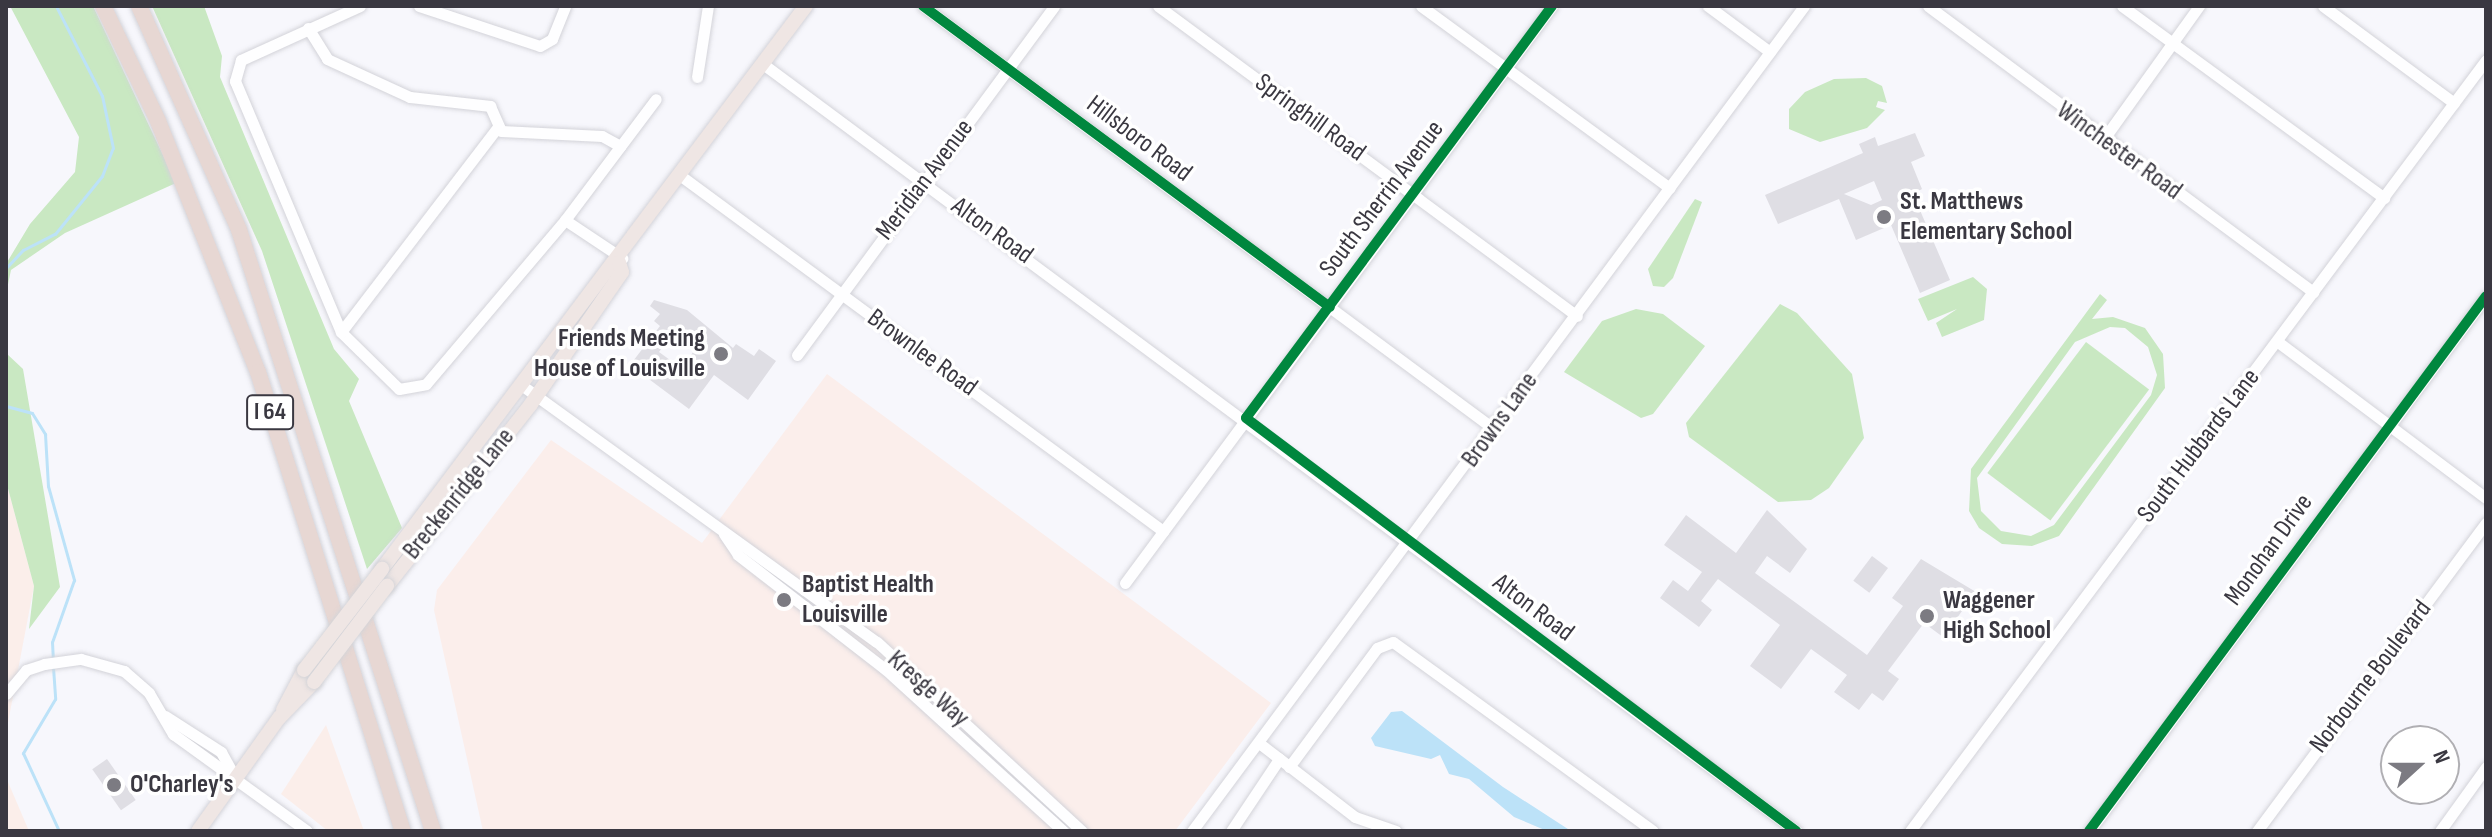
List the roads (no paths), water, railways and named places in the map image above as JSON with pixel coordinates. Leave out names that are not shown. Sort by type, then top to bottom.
[{"type":"highway","name":"I 64","points":[[103,6],[158,121],[258,372],[403,831]]},
{"type":"highway","name":"I 64","points":[[139,6],[239,230],[433,831]]},
{"type":"main road","name":"Breckenridge Lane","points":[[197,830],[236,780],[382,569],[610,262],[620,260],[806,6]]},
{"type":"main road","name":"Breckenridge Lane","points":[[309,676],[387,586],[537,396],[622,272],[620,260]]},
{"type":"street","points":[[360,6],[241,60],[235,70],[341,332],[395,386],[413,391],[426,384],[565,220],[656,99]]},
{"type":"street","points":[[419,6],[540,46],[552,39],[565,6]]},
{"type":"street","points":[[697,77],[708,6]]},
{"type":"street","name":"Hillsboro Road","points":[[923,6],[1494,429]]},
{"type":"street","name":"Meridian Avenue","points":[[797,355],[1054,6]]},
{"type":"street","name":"Springhill Road","points":[[1158,6],[1577,316]]},
{"type":"street","points":[[1421,6],[1670,188]]},
{"type":"street","name":"South Sherrin Avenue","points":[[1125,583],[1552,6]]},
{"type":"street","points":[[1708,6],[1770,52]]},
{"type":"street","name":"Browns Lane","points":[[1192,831],[1411,542],[1804,6]]},
{"type":"street","name":"Winchester Road","points":[[1928,6],[2103,140],[2313,292]]},
{"type":"street","points":[[2122,6],[2384,198]]},
{"type":"street","points":[[2103,140],[2199,6]]},
{"type":"street","points":[[2323,6],[2454,103]]},
{"type":"street","points":[[308,28],[323,56],[336,65],[429,103],[490,106],[497,128]]},
{"type":"street","name":"South Hubbards Lane","points":[[1910,831],[2486,60]]},
{"type":"street","name":"Alton Road","points":[[763,64],[1246,418],[1796,831]]},
{"type":"street","points":[[341,332],[497,128]]},
{"type":"street","points":[[497,128],[609,137],[620,146]]},
{"type":"street","name":"Brownlee Road","points":[[681,176],[1163,531]]},
{"type":"street","points":[[565,220],[620,260]]},
{"type":"street","name":"Monohan Drive","points":[[2089,831],[2486,296]]},
{"type":"street","points":[[2278,342],[2486,498]]},
{"type":"street","name":"Kresge Way","points":[[520,384],[724,533],[748,543],[877,642],[1082,831]]},
{"type":"street","name":"Norbourne Boulevard","points":[[2257,831],[2486,523]]},
{"type":"street","name":"Kresge Way","points":[[724,533],[738,555],[885,669],[1063,831]]},
{"type":"street","points":[[1231,831],[1377,648],[1396,643],[1653,831]]},
{"type":"street","points":[[6,694],[34,667],[81,659],[124,671],[165,716],[221,752],[236,780],[307,831]]},
{"type":"street","points":[[1259,743],[1355,817],[1395,831]]},
{"type":"street","points":[[2440,831],[2486,767]]},
{"type":"water","points":[[1402,711],[1503,787],[1571,831],[1547,831],[1514,817],[1469,779],[1449,774],[1440,755],[1431,759],[1375,746],[1371,738],[1391,712]]},
{"type":"waterway","points":[[6,268],[23,250],[55,234],[102,176],[113,148],[102,96],[56,6]]},
{"type":"waterway","points":[[6,406],[32,413],[45,434],[48,486],[74,580],[52,642],[53,660]]},
{"type":"waterway","points":[[53,667],[55,699],[23,753],[59,831]]},
{"type":"place","name":"St. Matthews Elementary School","points":[[1884,217]]},
{"type":"place","name":"Friends Meeting House of Louisville","points":[[721,354]]},
{"type":"place","name":"Baptist Health Louisville","points":[[784,600]]},
{"type":"place","name":"Waggener High School","points":[[1927,616]]},
{"type":"place","name":"O'Charley's","points":[[114,785]]}]
